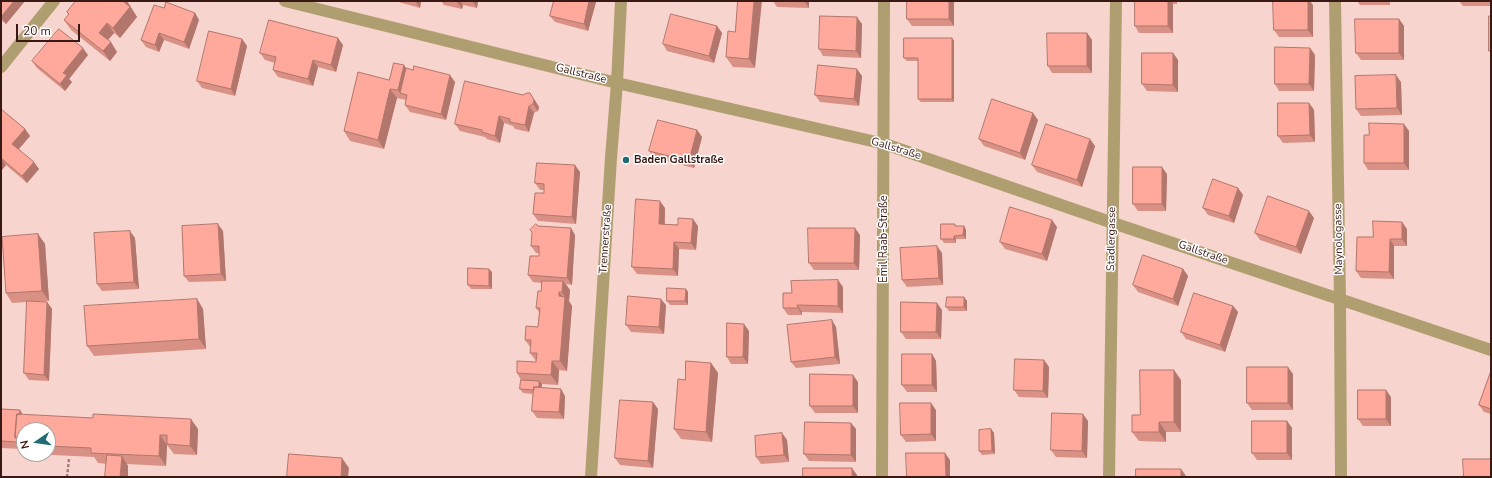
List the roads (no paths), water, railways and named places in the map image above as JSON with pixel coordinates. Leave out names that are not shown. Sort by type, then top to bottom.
[{"type":"street","points":[[1,67],[54,1]]},
{"type":"street","name":"Gallstraße","points":[[285,1],[617,83],[884,144],[1112,223],[1491,350]]},
{"type":"street","name":"Trennerstraße","points":[[591,477],[621,1]]},
{"type":"street","name":"Emil Raab-Straße","points":[[882,477],[884,1]]},
{"type":"street","name":"Stadlergasse","points":[[1109,477],[1116,1]]},
{"type":"street","name":"Maynologasse","points":[[1335,1],[1340,300],[1341,477]]},
{"type":"place","name":"Baden Gallstraße","points":[[626,160]]}]
